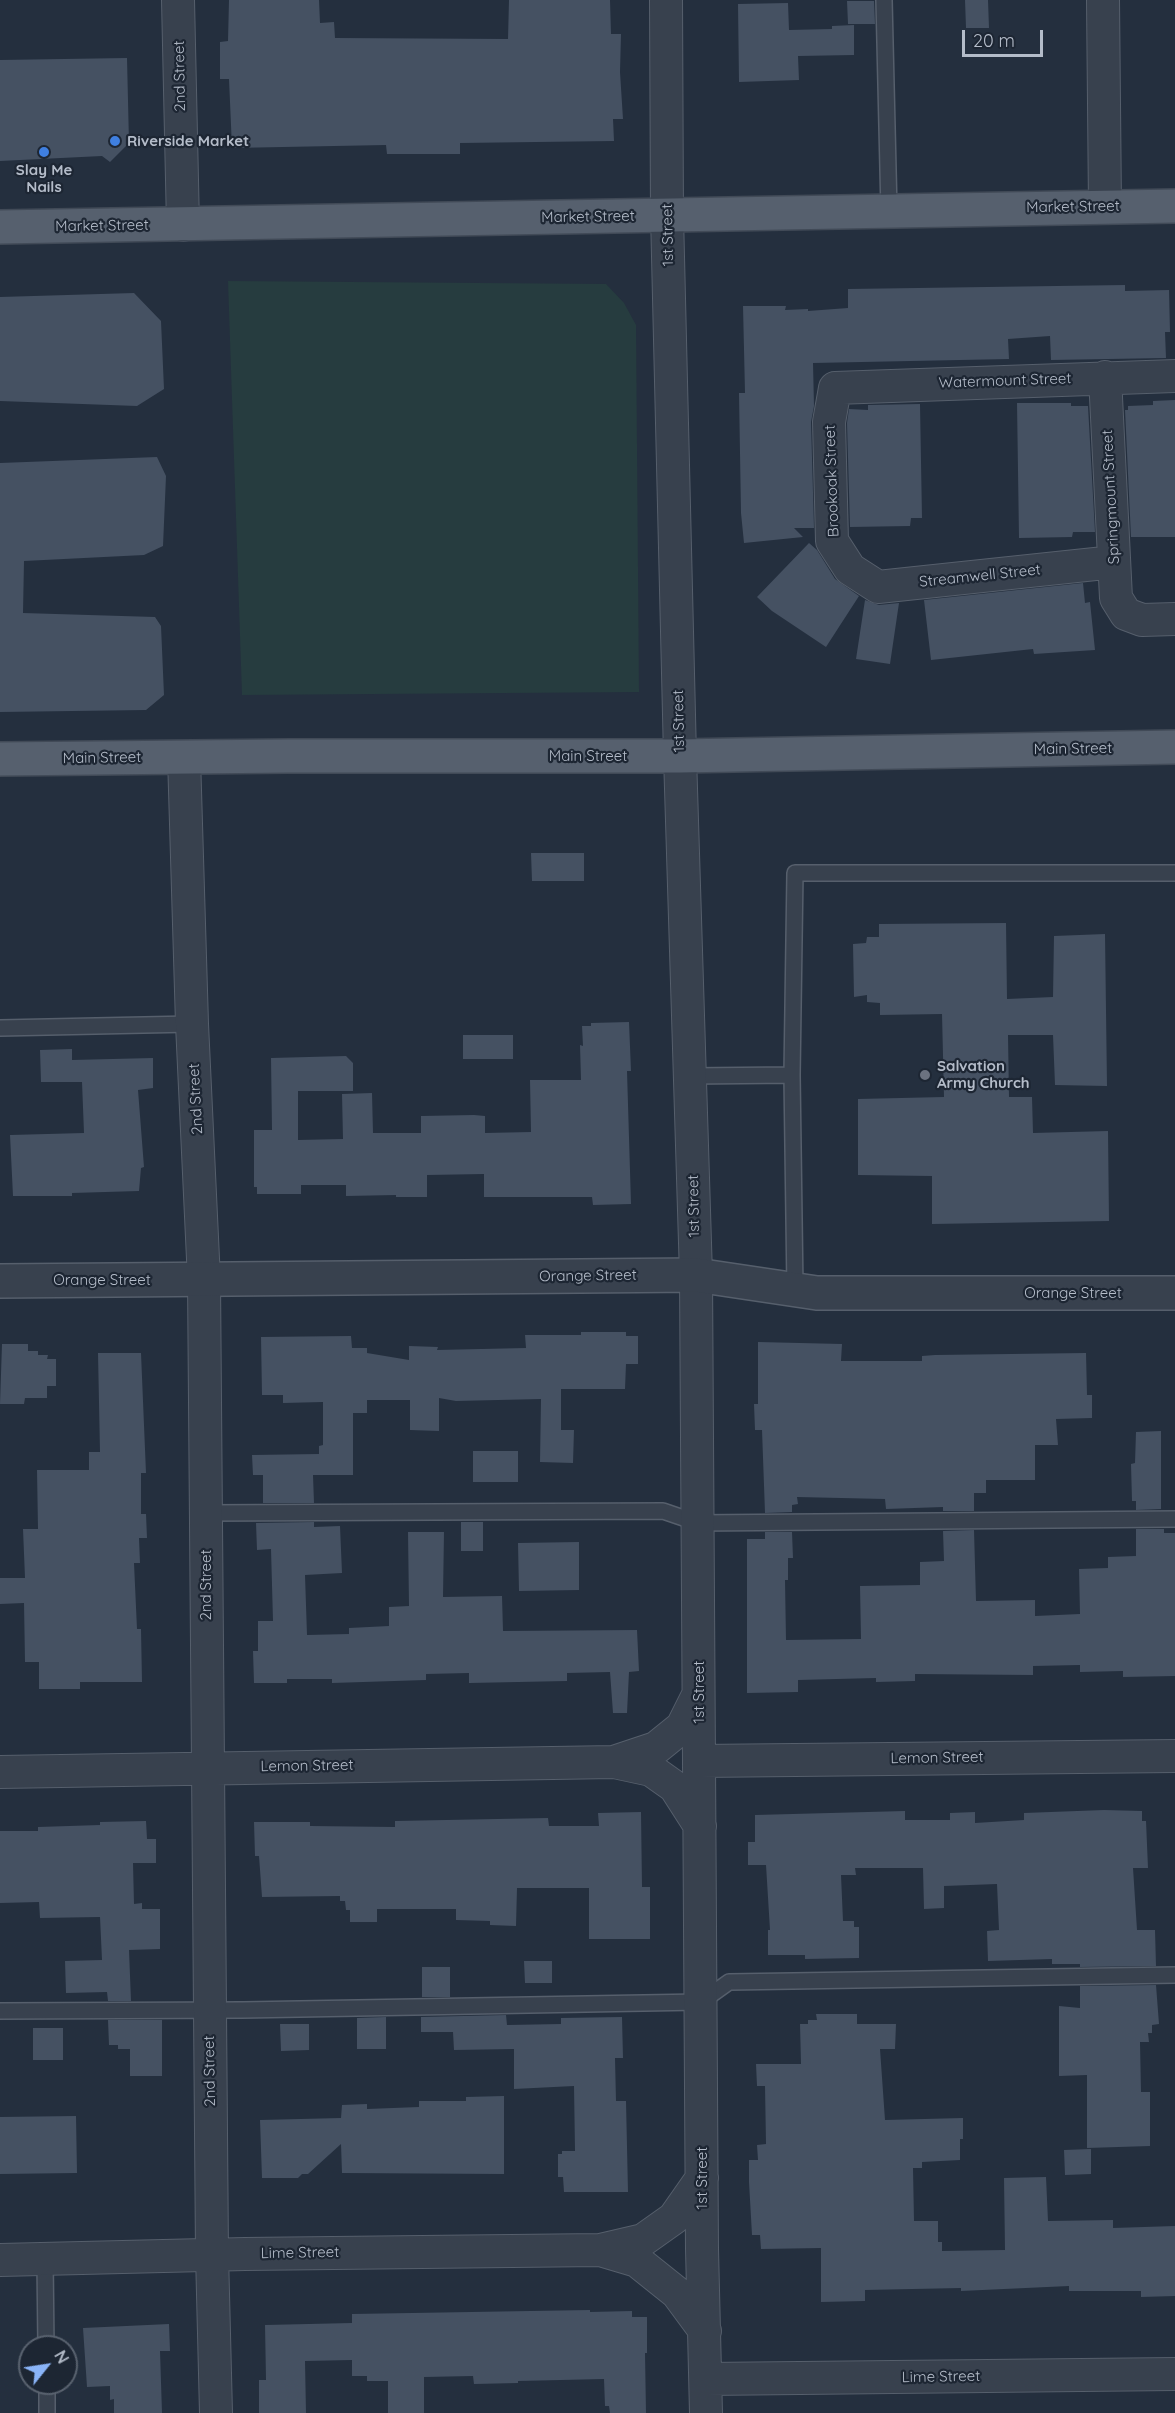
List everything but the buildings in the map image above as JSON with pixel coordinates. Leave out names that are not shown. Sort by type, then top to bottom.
[{"type":"main road","name":"Market Street","points":[[0,227],[1175,206]]},
{"type":"main road","name":"Main Street","points":[[0,759],[680,756],[1175,747]]},
{"type":"street","name":"2nd Street","points":[[178,0],[183,225]]},
{"type":"street","name":"1st Street","points":[[666,0],[667,215],[680,756],[696,1275],[702,2178],[706,2413]]},
{"type":"street","points":[[1103,0],[1105,207]]},
{"type":"street","name":"Watermount Street","points":[[835,388],[1175,376]]},
{"type":"street","name":"Springmount Street","points":[[1105,377],[1116,598],[1126,614],[1142,620],[1175,619]]},
{"type":"street","name":"Brookoak Street","points":[[835,388],[829,422],[832,541],[850,569]]},
{"type":"street","name":"Streamwell Street","points":[[850,569],[878,587],[1114,562]]},
{"type":"street","name":"2nd Street","points":[[184,757],[192,1024],[204,1280],[212,2254],[216,2413]]},
{"type":"street","name":"Orange Street","points":[[0,1281],[696,1275],[817,1293],[1175,1293]]},
{"type":"street","points":[[614,1762],[656,1748],[682,1727],[699,1693]]},
{"type":"street","name":"Lemon Street","points":[[700,1761],[1175,1756]]},
{"type":"street","points":[[614,1762],[651,1770],[675,1787],[700,1826]]},
{"type":"street","name":"Lemon Street","points":[[0,1772],[614,1762]]},
{"type":"street","points":[[600,2250],[643,2240],[674,2218],[702,2178]]},
{"type":"street","points":[[600,2250],[637,2261],[677,2293],[705,2331]]},
{"type":"street","name":"Lime Street","points":[[0,2260],[212,2254],[600,2250]]},
{"type":"street","name":"Lime Street","points":[[706,2379],[1175,2374]]},
{"type":"lane","points":[[884,0],[889,211]]},
{"type":"lane","points":[[795,1290],[792,1075],[795,873],[1175,873]]},
{"type":"lane","points":[[0,1028],[192,1024]]},
{"type":"lane","points":[[691,1076],[792,1075]]},
{"type":"lane","points":[[206,1513],[663,1511],[698,1523],[1175,1519]]},
{"type":"lane","points":[[0,2011],[701,2002],[729,1982],[1175,1975]]},
{"type":"lane","points":[[45,2259],[46,2335]]},
{"type":"lane","points":[[47,2395],[47,2413]]},
{"type":"green space","points":[[228,281],[606,284],[624,303],[636,325],[639,692],[242,695]]},
{"type":"place","name":"Riverside Market","points":[[115,141]]},
{"type":"place","name":"Slay Me Nails","points":[[44,152]]},
{"type":"place","name":"Salvation Army Church","points":[[925,1075]]}]
